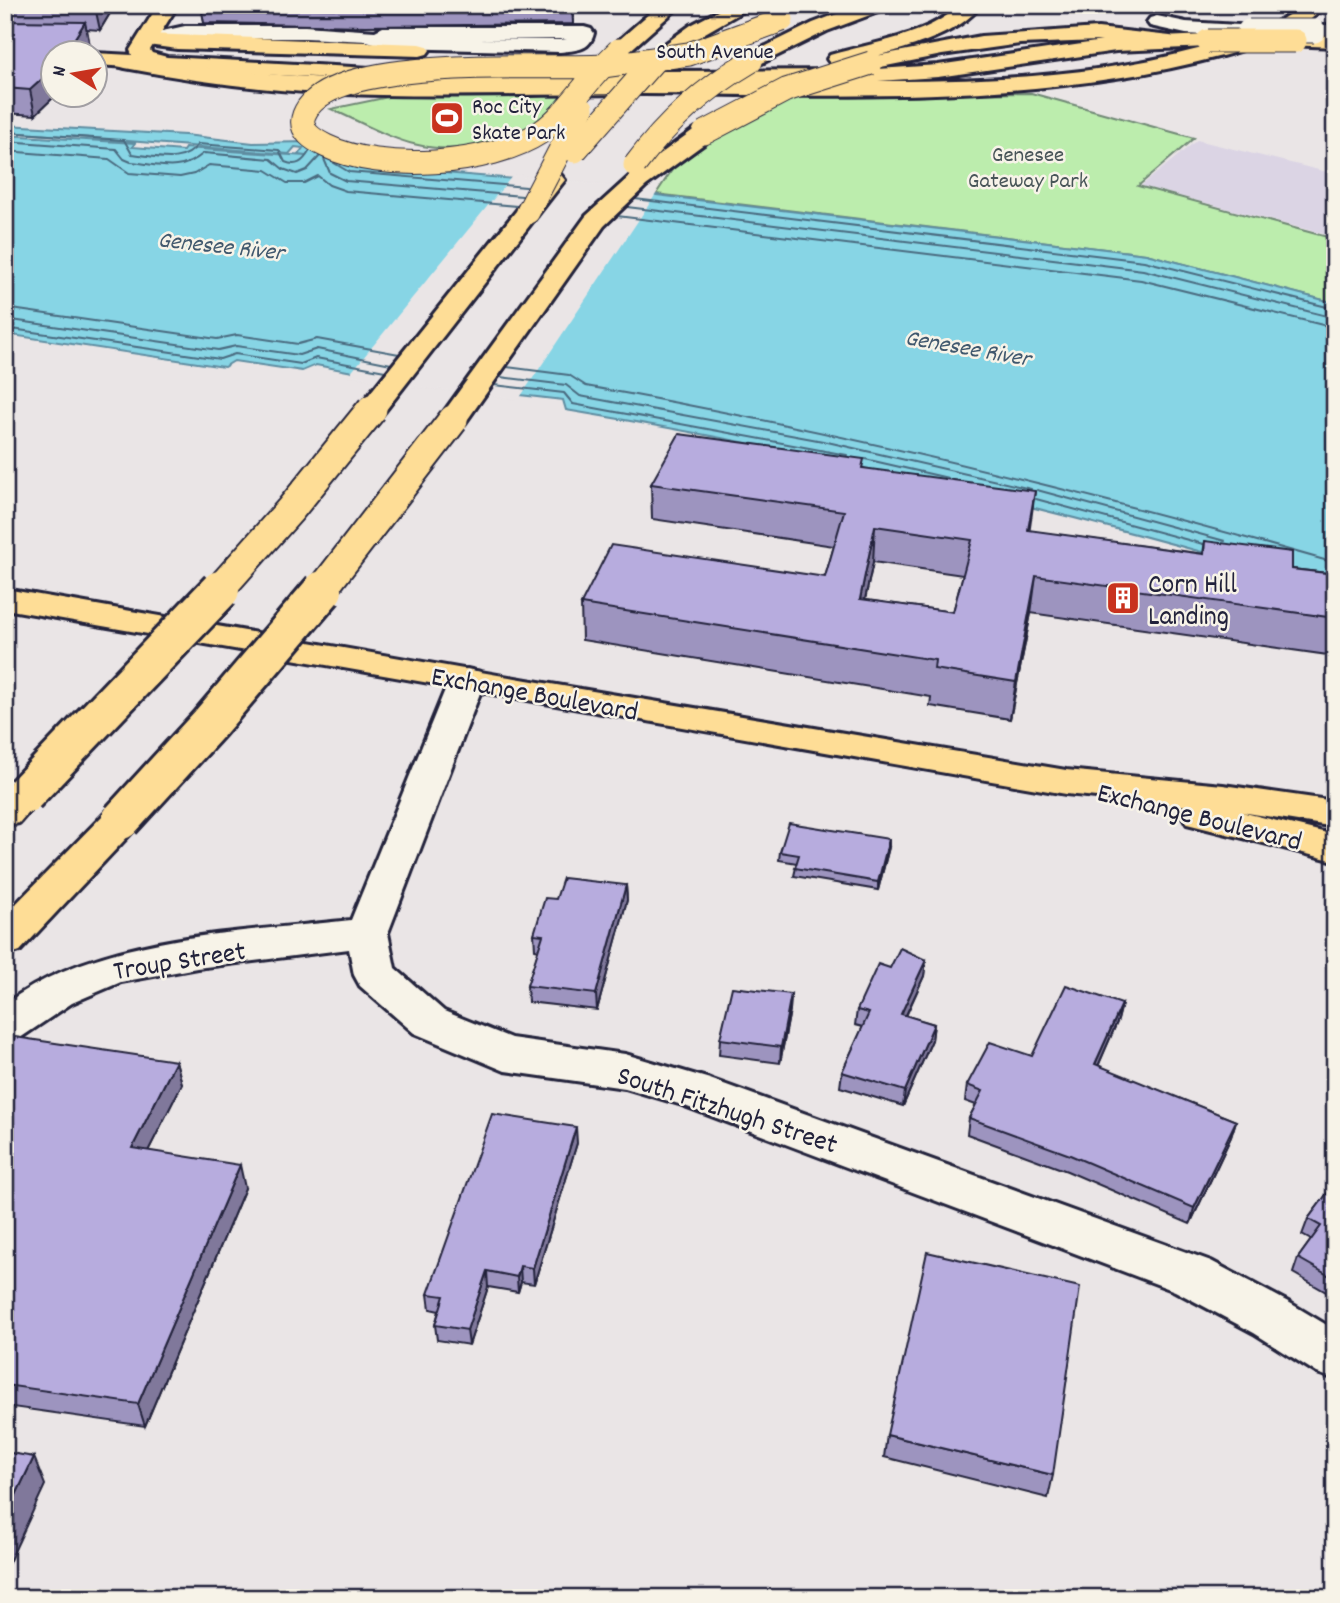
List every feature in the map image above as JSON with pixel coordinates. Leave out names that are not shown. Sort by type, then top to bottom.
[{"type":"main road","points":[[136,39],[168,5]]},
{"type":"main road","points":[[671,5],[610,58],[602,66],[594,74],[542,131],[514,145],[481,154],[418,161],[369,158],[324,145],[309,136],[302,124],[304,111],[319,96],[338,86],[372,76],[417,71],[583,68],[598,66],[611,66],[646,62],[705,50],[823,5]]},
{"type":"main road","points":[[15,804],[202,611],[259,547],[355,431],[592,131],[654,61],[698,29],[744,5]]},
{"type":"main road","points":[[5,941],[229,703],[346,564],[395,501],[643,153],[668,123],[698,95],[751,61],[820,27],[879,5]]},
{"type":"main road","points":[[595,221],[646,175],[773,86],[837,59],[937,29],[955,20],[971,5]]},
{"type":"main road","points":[[125,62],[215,76],[427,90],[981,86],[1102,75],[1194,57],[1278,29],[1315,5]]},
{"type":"main road","points":[[136,39],[177,43],[546,54],[634,53],[702,44],[782,20]]},
{"type":"main road","points":[[704,132],[786,90],[872,63],[958,46],[1023,39],[1125,36],[1170,42]]},
{"type":"main road","points":[[136,39],[144,58],[172,63]]},
{"type":"main road","name":"South Avenue","points":[[108,60],[445,78],[863,76],[921,73],[1093,48],[1170,42],[1335,41]]},
{"type":"main road","points":[[528,212],[573,123],[619,51]]},
{"type":"main road","name":"Exchange Boulevard","points":[[5,599],[1066,782],[1335,848]]},
{"type":"main road","name":"Exchange Boulevard","points":[[1066,782],[1223,797],[1335,814]]},
{"type":"street","points":[[1155,14],[1186,27],[1239,31],[1335,31]]},
{"type":"street","points":[[1155,14],[1170,42]]},
{"type":"street","points":[[136,39],[185,32],[315,32],[384,28],[584,33],[584,36],[578,44],[560,46],[448,45],[399,42],[384,28]]},
{"type":"street","points":[[367,933],[467,680]]},
{"type":"street","name":"Troup Street","points":[[5,1027],[45,997],[65,986],[130,962],[367,933]]},
{"type":"street","name":"South Fitzhugh Street","points":[[367,933],[375,975],[429,1022],[505,1054],[625,1071],[694,1091],[1059,1225],[1193,1276],[1272,1318],[1335,1357]]},
{"type":"shaded area","points":[[1197,140],[1335,174],[1335,237],[1141,186]]},
{"type":"green space","name":"Genesee Gateway Park","points":[[1031,93],[1194,138],[1138,186],[1335,239],[1335,303],[1146,254],[656,194],[674,167],[752,114],[784,97]]},
{"type":"green space","name":"Roc City Skate Park","points":[[562,95],[542,121],[528,130],[503,140],[460,148],[422,146],[404,141],[331,109],[393,96]]},
{"type":"water","name":"Genesee River","points":[[5,125],[185,135],[253,143],[308,142],[350,165],[549,182],[1146,254],[1335,303],[1335,590],[1144,536],[953,488],[761,446],[566,410],[563,400],[400,381],[316,365],[302,371],[234,361],[224,367],[5,334],[5,135],[135,143],[132,147],[183,151],[185,148],[306,156],[298,155],[303,148],[295,147],[289,154],[5,132]]},
{"type":"pier","points":[[513,175],[658,191],[519,399],[400,385],[349,375]]},
{"type":"building","points":[[14,5],[96,5],[95,7]]},
{"type":"building","points":[[202,5],[573,5],[364,9]]},
{"type":"building","points":[[5,21],[85,22],[75,38],[38,38],[38,83],[30,90],[5,88]]},
{"type":"building","points":[[679,434],[864,459],[862,468],[1035,491],[1028,530],[1204,554],[1205,541],[1292,552],[1292,569],[1335,574],[1335,618],[1036,576],[1016,682],[934,669],[935,660],[581,604],[611,545],[825,577],[844,511],[651,484]],"holes":[[[875,526],[972,540],[953,612],[860,599]]]},
{"type":"building","points":[[789,823],[889,839],[878,882],[795,868],[799,855],[780,852]]},
{"type":"building","points":[[563,878],[626,885],[596,994],[527,986],[543,935],[534,934],[545,898],[556,899]]},
{"type":"building","points":[[900,948],[926,960],[901,1014],[934,1024],[905,1091],[842,1072],[869,1013],[857,1010],[878,964],[890,968]]},
{"type":"building","points":[[1066,985],[1122,1004],[1095,1064],[1236,1121],[1194,1208],[1070,1155],[969,1118],[983,1091],[967,1085],[990,1042],[1032,1056]]},
{"type":"building","points":[[732,987],[791,994],[781,1047],[720,1039]]},
{"type":"building","points":[[15,1037],[176,1061],[132,1148],[240,1165],[138,1404],[5,1385],[5,1052]]},
{"type":"building","points":[[492,1114],[576,1127],[533,1268],[520,1266],[517,1277],[487,1271],[467,1330],[435,1325],[444,1296],[428,1294]]},
{"type":"building","points":[[1335,1183],[1335,1279],[1298,1258],[1321,1226],[1308,1219]]},
{"type":"building","points":[[927,1252],[1080,1287],[1053,1475],[887,1435]]},
{"type":"building","points":[[5,1452],[34,1457],[5,1518]]},
{"type":"place","name":"Roc City Skate Park","points":[[447,118]]},
{"type":"place","name":"Corn Hill Landing","points":[[1123,598]]}]
